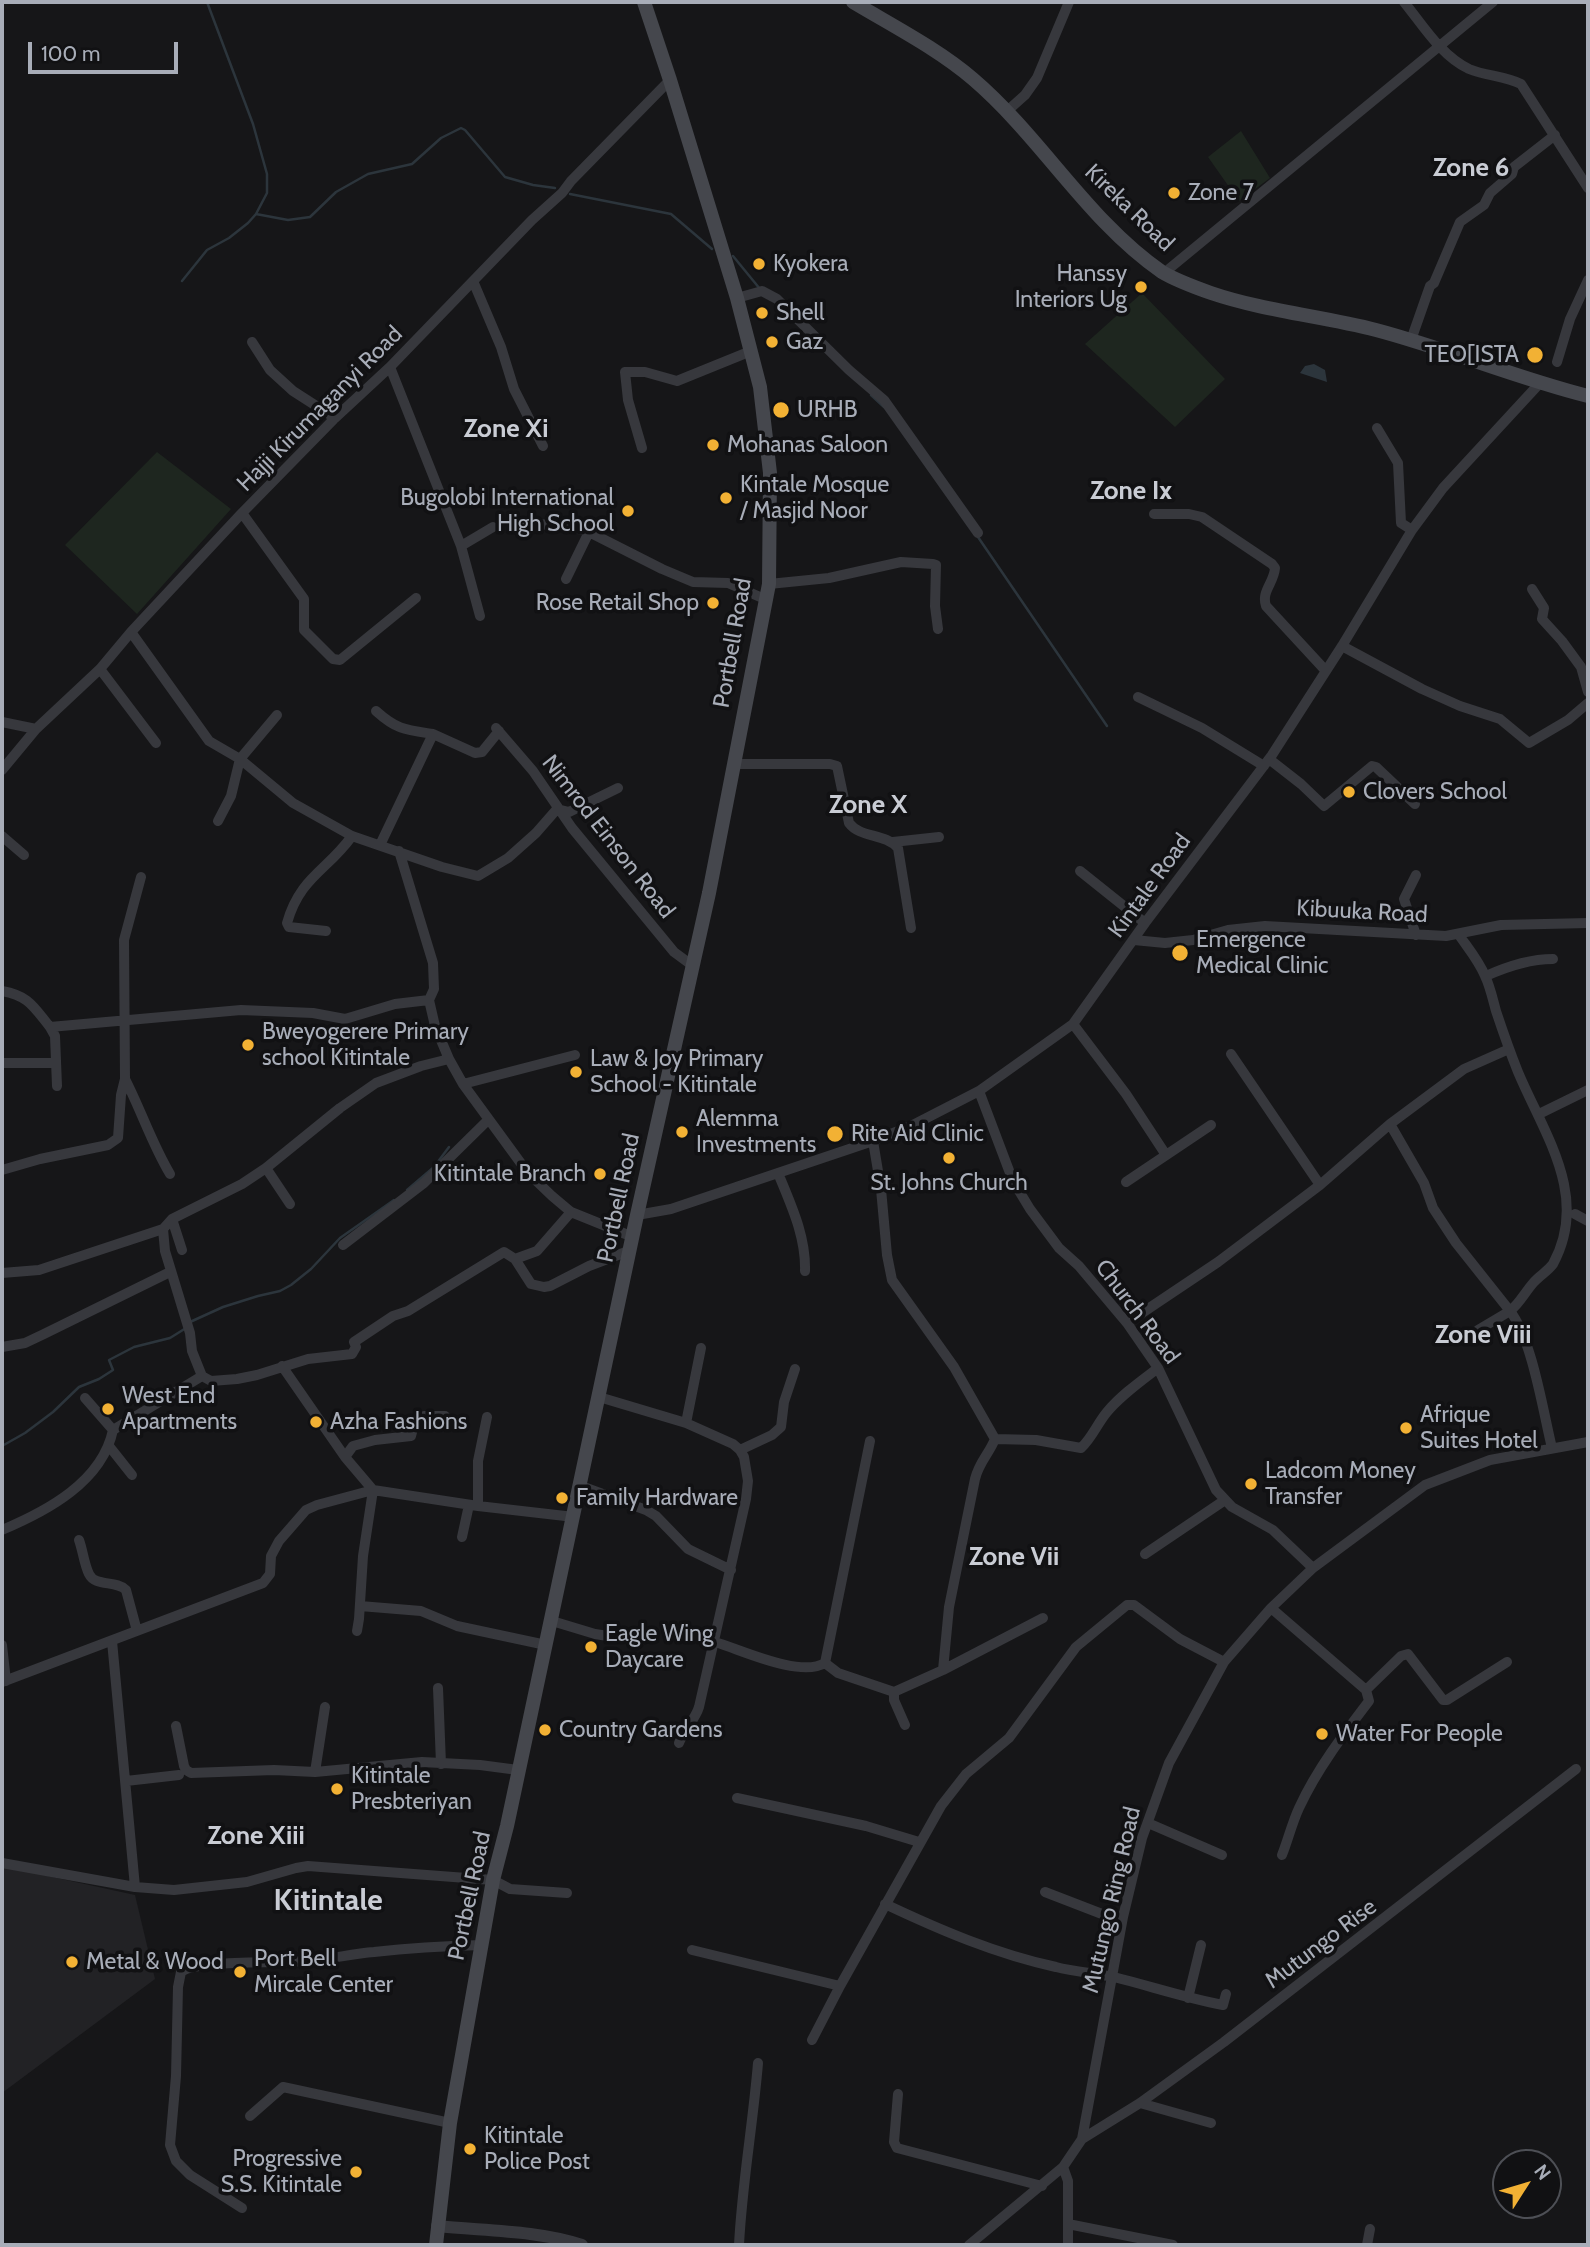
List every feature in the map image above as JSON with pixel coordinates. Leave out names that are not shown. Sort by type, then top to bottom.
[{"type":"main road","name":"Portbell Road","points":[[436,2245],[450,2123],[493,1880],[575,1517],[637,1215],[693,966],[769,584],[770,473],[760,387],[737,298],[644,2]]},
{"type":"main road","name":"Kireka Road","points":[[853,2],[928,47],[966,74],[1006,112],[1129,246],[1164,273],[1191,286],[1233,300],[1411,340],[1539,384],[1588,396]]},
{"type":"street","points":[[1006,112],[1025,95],[1037,78],[1069,2]]},
{"type":"street","points":[[1404,2],[1440,46],[1467,68],[1514,80],[1521,85],[1588,186]]},
{"type":"street","points":[[1164,273],[1493,2]]},
{"type":"street","name":"Hajji Kirumaganyi Road","points":[[2,770],[36,729],[100,670],[131,632],[242,513],[335,418],[390,367],[532,220],[562,193],[670,80]]},
{"type":"street","points":[[1411,340],[1430,286],[1434,283],[1460,222],[1484,205],[1490,193],[1512,174],[1514,167],[1555,135]]},
{"type":"street","points":[[1556,362],[1570,319],[1588,280]]},
{"type":"street","points":[[473,281],[501,347],[514,389],[543,446]]},
{"type":"street","points":[[737,298],[762,291],[777,299],[849,370],[884,400],[978,533]]},
{"type":"street","points":[[251,342],[270,370],[293,391],[335,418]]},
{"type":"street","points":[[642,448],[628,400],[625,372],[650,373],[677,381],[751,351]]},
{"type":"street","points":[[390,367],[461,546],[480,616]]},
{"type":"street","name":"Kintale Road","points":[[637,1215],[671,1209],[911,1126],[979,1091],[1073,1024],[1266,762],[1342,646],[1412,530],[1443,488],[1539,384]]},
{"type":"street","points":[[1377,428],[1398,463],[1401,523],[1412,530]]},
{"type":"street","points":[[242,513],[304,598],[304,630],[333,659],[340,660],[416,598]]},
{"type":"street","points":[[1154,514],[1189,514],[1202,517],[1272,565],[1275,573],[1264,595],[1266,606],[1326,671]]},
{"type":"street","points":[[524,522],[589,532],[693,582],[728,583],[767,600]]},
{"type":"street","points":[[461,546],[493,527]]},
{"type":"street","points":[[566,579],[589,532]]},
{"type":"street","points":[[769,584],[829,578],[901,562],[933,564],[936,565],[935,606],[938,629]]},
{"type":"street","points":[[1532,589],[1544,608],[1542,619],[1581,667],[1588,692]]},
{"type":"street","points":[[131,632],[209,741],[240,760],[293,803],[352,836],[442,867],[478,876],[484,874],[508,858],[557,808],[569,812],[618,788]]},
{"type":"street","points":[[1342,646],[1422,689],[1460,706],[1500,719],[1529,743],[1568,720],[1588,703]]},
{"type":"street","points":[[100,670],[156,743]]},
{"type":"street","points":[[1138,696],[1266,762],[1301,784],[1324,806],[1372,766],[1416,804]]},
{"type":"street","points":[[376,711],[389,723],[404,730],[433,734],[380,845]]},
{"type":"street","points":[[218,821],[231,796],[240,760],[276,715]]},
{"type":"street","points":[[2,722],[36,729]]},
{"type":"street","name":"Nimrod Einson Road","points":[[433,734],[475,752],[482,752],[497,730],[533,771],[557,808],[674,951],[693,966]]},
{"type":"street","points":[[734,764],[837,766],[849,823],[853,829],[893,842],[939,837]]},
{"type":"street","points":[[2,836],[24,855]]},
{"type":"street","points":[[326,931],[289,927],[287,923],[300,891],[352,836]]},
{"type":"street","points":[[893,842],[898,848],[911,928]]},
{"type":"street","points":[[398,851],[433,963],[434,989],[429,1000],[435,1026],[463,1084],[528,1173],[571,1212],[632,1243]]},
{"type":"street","points":[[1080,871],[1145,923]]},
{"type":"street","points":[[1416,875],[1404,899],[1416,935]]},
{"type":"street","points":[[2,1170],[112,1143],[119,1134],[121,1095],[125,1079],[124,940],[141,877]]},
{"type":"street","name":"Kibuuka Road","points":[[1134,940],[1165,943],[1193,940],[1228,930],[1265,926],[1459,935],[1501,925],[1588,923]]},
{"type":"street","points":[[1459,935],[1486,976],[1509,1049],[1527,1092],[1563,1160],[1569,1175],[1574,1214],[1566,1242],[1553,1264],[1510,1311],[1478,1330]]},
{"type":"street","points":[[1486,976],[1505,967],[1534,959],[1553,959]]},
{"type":"street","points":[[2,991],[15,993],[29,1000],[50,1027],[55,1036],[57,1086]]},
{"type":"street","points":[[50,1027],[241,1010],[313,1013],[345,1019],[396,1004],[429,1000]]},
{"type":"street","points":[[1073,1024],[1126,1094],[1166,1155]]},
{"type":"street","points":[[1127,1323],[1218,1262],[1320,1185],[1390,1124],[1464,1069],[1509,1049]]},
{"type":"street","points":[[1231,1054],[1320,1185]]},
{"type":"street","points":[[463,1084],[575,1055]]},
{"type":"street","points":[[2,1273],[39,1270],[163,1228],[172,1219],[242,1184],[266,1168],[340,1108],[376,1083],[449,1059]]},
{"type":"street","points":[[2,1063],[54,1063]]},
{"type":"street","points":[[125,1079],[157,1152],[170,1174]]},
{"type":"street","points":[[1539,1114],[1588,1090]]},
{"type":"street","name":"Church Road","points":[[979,1091],[1013,1181],[1059,1248],[1079,1266],[1127,1323],[1158,1368],[1216,1490],[1231,1507],[1273,1530],[1312,1568]]},
{"type":"street","points":[[343,1245],[424,1183],[488,1120]]},
{"type":"street","points":[[1390,1124],[1424,1183],[1433,1208],[1456,1242],[1519,1322],[1552,1448]]},
{"type":"street","points":[[1126,1182],[1211,1125]]},
{"type":"street","points":[[873,1141],[892,1280],[954,1367],[995,1439]]},
{"type":"street","points":[[266,1168],[290,1204]]},
{"type":"street","points":[[778,1173],[801,1234],[806,1257],[805,1271]]},
{"type":"street","points":[[515,1259],[537,1251],[571,1212]]},
{"type":"street","points":[[1574,1214],[1588,1221]]},
{"type":"street","points":[[172,1219],[182,1250]]},
{"type":"street","points":[[163,1228],[165,1251],[190,1333],[192,1352],[202,1376],[211,1381],[257,1375],[308,1359],[352,1354],[356,1347],[354,1342],[393,1316],[408,1311],[505,1252],[515,1259],[531,1284],[544,1287],[632,1243]]},
{"type":"street","points":[[2,1345],[25,1343],[170,1272]]},
{"type":"street","points":[[686,1423],[701,1348]]},
{"type":"street","points":[[282,1366],[345,1457],[373,1490],[363,1556],[357,1631]]},
{"type":"street","points":[[995,1439],[1036,1440],[1081,1448],[1107,1412],[1130,1389],[1158,1368]]},
{"type":"street","points":[[740,1450],[772,1435],[781,1427],[784,1402],[795,1369]]},
{"type":"street","points":[[2,1530],[72,1493],[109,1446],[113,1430],[202,1376]]},
{"type":"street","points":[[599,1397],[686,1423],[733,1444],[744,1457],[748,1481],[715,1642],[696,1718],[679,1743]]},
{"type":"street","points":[[85,1398],[113,1430]]},
{"type":"street","points":[[345,1457],[352,1446],[411,1436],[415,1421],[425,1416],[445,1416]]},
{"type":"street","points":[[462,1537],[473,1506],[478,1461],[487,1418]]},
{"type":"street","points":[[943,1670],[949,1607],[975,1479],[978,1467],[995,1439]]},
{"type":"street","points":[[715,1642],[793,1667],[807,1668],[825,1663],[870,1441]]},
{"type":"street","name":"Mutungo Ring Road","points":[[1082,2138],[1123,1917],[1147,1823],[1169,1763],[1224,1662],[1271,1608],[1312,1568],[1425,1485],[1476,1464],[1588,1442]]},
{"type":"street","points":[[109,1446],[132,1475]]},
{"type":"street","points":[[581,1486],[646,1510],[656,1516],[688,1549],[731,1570]]},
{"type":"street","points":[[2,1645],[4,1681],[263,1583],[270,1574],[274,1550],[306,1510],[373,1490],[473,1506],[575,1517]]},
{"type":"street","points":[[1145,1554],[1225,1500]]},
{"type":"street","points":[[79,1540],[89,1575],[94,1580],[121,1585],[125,1590],[137,1631]]},
{"type":"street","points":[[812,2040],[839,1986],[941,1806],[966,1774],[1009,1738],[1076,1647],[1127,1605],[1134,1605],[1180,1639],[1224,1662]]},
{"type":"street","points":[[360,1606],[421,1611],[457,1626],[546,1645]]},
{"type":"street","points":[[1271,1608],[1366,1690],[1369,1702],[1332,1750],[1313,1781],[1298,1811],[1282,1855]]},
{"type":"street","points":[[825,1663],[838,1673],[894,1692],[1043,1618]]},
{"type":"street","points":[[552,1621],[595,1634],[640,1641]]},
{"type":"street","points":[[112,1641],[135,1887]]},
{"type":"street","points":[[1366,1690],[1401,1656],[1408,1654],[1443,1700],[1507,1662]]},
{"type":"street","points":[[438,1688],[441,1764]]},
{"type":"street","points":[[894,1692],[894,1700],[905,1725]]},
{"type":"street","points":[[315,1772],[325,1707]]},
{"type":"street","points":[[176,1726],[184,1766],[191,1773],[274,1770],[315,1772],[422,1762],[518,1770]]},
{"type":"street","name":"Mutungo Rise","points":[[1082,2138],[1140,2103],[1325,1965],[1576,1769]]},
{"type":"street","points":[[126,1781],[179,1775]]},
{"type":"street","points":[[737,1798],[866,1826],[919,1842]]},
{"type":"street","points":[[1147,1823],[1223,1855]]},
{"type":"street","points":[[2,1863],[135,1887],[174,1890],[247,1882],[308,1867],[493,1880],[510,1889],[567,1893]]},
{"type":"street","points":[[1045,1892],[1102,1914],[1123,1917]]},
{"type":"street","points":[[885,1904],[957,1937],[1056,1968],[1112,1977],[1223,2005],[1226,1994]]},
{"type":"street","points":[[242,2208],[190,2175],[176,2161],[170,2145],[181,1972],[186,1968],[264,1961],[304,1961],[372,1952],[482,1945]]},
{"type":"street","points":[[1188,1998],[1201,1945]]},
{"type":"street","points":[[692,1950],[839,1986]]},
{"type":"street","points":[[739,2245],[744,2176],[758,2063]]},
{"type":"street","points":[[250,2116],[284,2087],[450,2123]]},
{"type":"street","points":[[898,2095],[894,2142],[897,2148],[1042,2186]]},
{"type":"street","points":[[1140,2103],[1212,2123]]},
{"type":"street","points":[[969,2245],[1063,2167],[1082,2138]]},
{"type":"street","points":[[1063,2167],[1068,2181],[1068,2245]]},
{"type":"street","points":[[1068,2224],[1172,2245]]},
{"type":"street","points":[[438,2226],[537,2235],[582,2245]]},
{"type":"street","points":[[1367,2245],[1370,2229]]},
{"type":"shaded area","points":[[1241,131],[1270,178],[1239,201],[1208,157]]},
{"type":"shaded area","points":[[1142,293],[1225,379],[1175,427],[1085,344]]},
{"type":"shaded area","points":[[1314,364],[1325,370],[1327,382],[1300,373],[1305,366]]},
{"type":"shaded area","points":[[157,452],[231,509],[137,614],[65,545]]},
{"type":"shaded area","points":[[2,1866],[135,1895],[155,1979],[2,2093]]},
{"type":"waterway","points":[[182,281],[207,250],[248,223],[267,193],[267,174],[253,124],[207,2]]},
{"type":"waterway","points":[[256,214],[288,220],[310,217],[336,192],[368,174],[412,164],[441,138],[461,128],[505,177],[555,188]]},
{"type":"waterway","points":[[570,194],[671,214],[712,249]]},
{"type":"waterway","points":[[733,256],[760,289]]},
{"type":"waterway","points":[[871,395],[884,407]]},
{"type":"waterway","points":[[978,537],[1107,726]]},
{"type":"waterway","points":[[407,1190],[434,1167],[449,1147]]},
{"type":"waterway","points":[[190,1322],[223,1307],[280,1291],[291,1285],[311,1269],[340,1238],[394,1200]]},
{"type":"waterway","points":[[2,1446],[53,1412],[79,1387],[113,1370],[109,1360],[134,1347],[170,1338],[186,1328]]},
{"type":"place","name":"Zone 7","points":[[1174,193]]},
{"type":"place","name":"Kyokera","points":[[759,264]]},
{"type":"place","name":"Hanssy Interiors Ug","points":[[1141,287]]},
{"type":"place","name":"Shell","points":[[762,313]]},
{"type":"place","name":"Gaz","points":[[772,342]]},
{"type":"place","name":"TEO[ISTA","points":[[1535,355]]},
{"type":"place","name":"URHB","points":[[781,410]]},
{"type":"place","name":"Mohanas Saloon","points":[[713,445]]},
{"type":"place","name":"Kintale Mosque / Masjid Noor","points":[[726,498]]},
{"type":"place","name":"Bugolobi International High School","points":[[628,511]]},
{"type":"place","name":"Rose Retail Shop","points":[[713,603]]},
{"type":"place","name":"Clovers School","points":[[1349,792]]},
{"type":"place","name":"Emergence Medical Clinic","points":[[1180,953]]},
{"type":"place","name":"Bweyogerere Primary school Kitintale","points":[[248,1045]]},
{"type":"place","name":"Law & Joy Primary School - Kitintale","points":[[576,1072]]},
{"type":"place","name":"Alemma Investments","points":[[682,1132]]},
{"type":"place","name":"Rite Aid Clinic","points":[[835,1134]]},
{"type":"place","name":"St. Johns Church","points":[[949,1158]]},
{"type":"place","name":"Kitintale Branch","points":[[600,1174]]},
{"type":"place","name":"West End Apartments","points":[[108,1409]]},
{"type":"place","name":"Azha Fashions","points":[[316,1422]]},
{"type":"place","name":"Afrique Suites Hotel","points":[[1406,1428]]},
{"type":"place","name":"Ladcom Money Transfer","points":[[1251,1484]]},
{"type":"place","name":"Family Hardware","points":[[562,1498]]},
{"type":"place","name":"Eagle Wing Daycare","points":[[591,1647]]},
{"type":"place","name":"Country Gardens","points":[[545,1730]]},
{"type":"place","name":"Water For People","points":[[1322,1734]]},
{"type":"place","name":"Kitintale Presbteriyan","points":[[337,1789]]},
{"type":"place","name":"Metal & Wood","points":[[72,1962]]},
{"type":"place","name":"Port Bell Mircale Center","points":[[240,1972]]},
{"type":"place","name":"Kitintale Police Post","points":[[470,2149]]},
{"type":"place","name":"Progressive S.S. Kitintale","points":[[356,2172]]},
{"type":"district","name":"Zone 6","points":[[1471,168]]},
{"type":"district","name":"Zone Xi","points":[[506,429]]},
{"type":"district","name":"Zone Ix","points":[[1131,491]]},
{"type":"district","name":"Zone X","points":[[868,805]]},
{"type":"district","name":"Zone Viii","points":[[1483,1335]]},
{"type":"district","name":"Zone Vii","points":[[1014,1557]]},
{"type":"district","name":"Zone Xiii","points":[[256,1836]]},
{"type":"district","name":"Kitintale","points":[[328,1901]]}]
